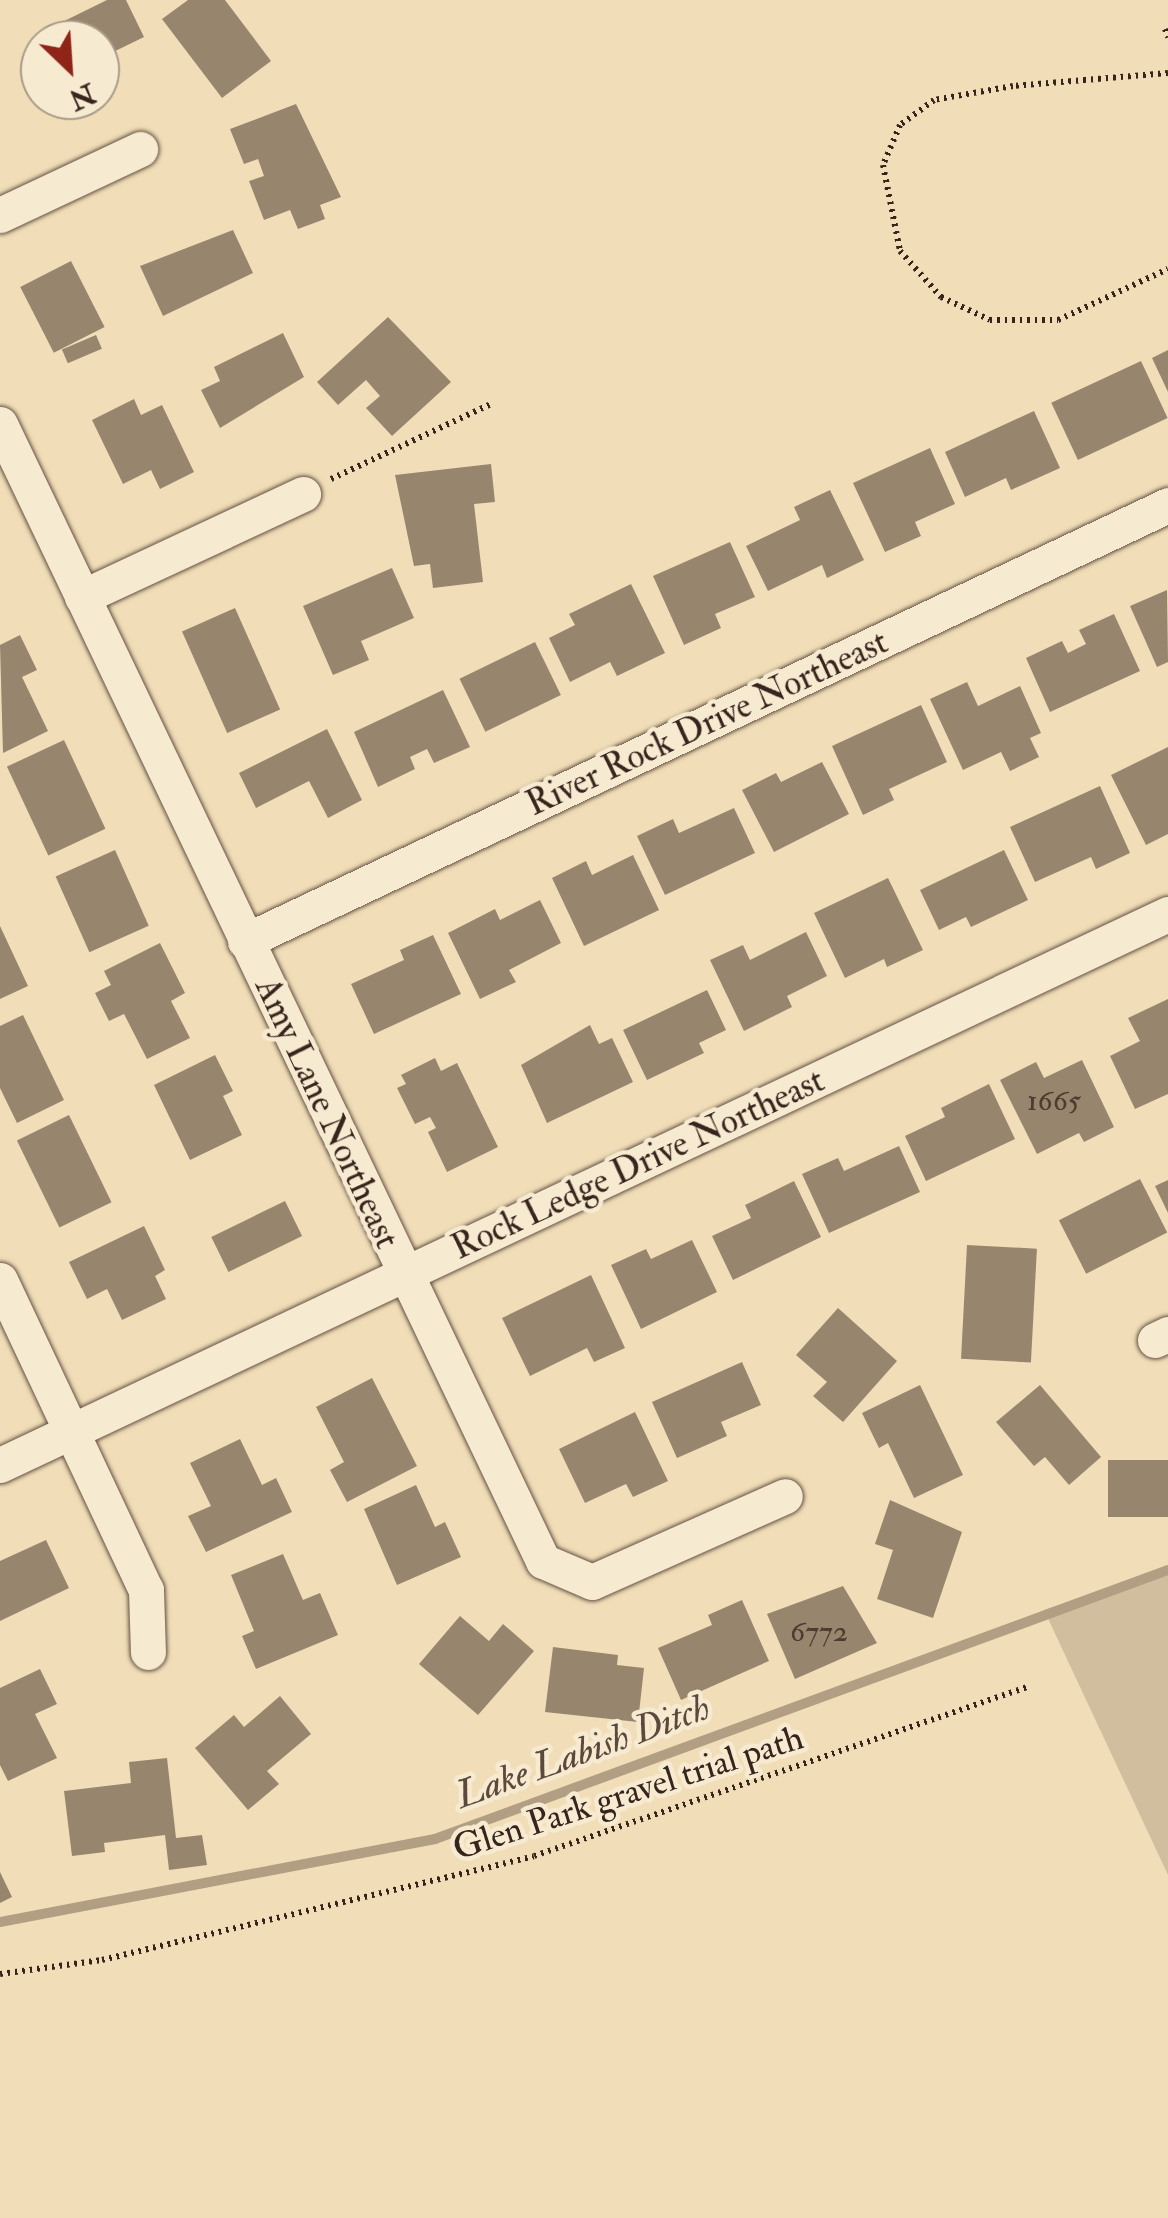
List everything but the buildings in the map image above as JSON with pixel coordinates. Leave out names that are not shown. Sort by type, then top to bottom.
[{"type":"street","points":[[0,216],[140,149]]},
{"type":"street","name":"Amy Lane Northeast","points":[[0,424],[530,1542],[556,1570],[576,1580],[612,1576],[785,1496]]},
{"type":"street","points":[[82,597],[303,494]]},
{"type":"street","name":"River Rock Drive Northeast","points":[[245,941],[1168,505]]},
{"type":"street","name":"Rock Ledge Drive Northeast","points":[[0,1465],[1168,914]]},
{"type":"street","points":[[0,1280],[146,1590],[148,1652]]},
{"type":"path","points":[[1168,73],[934,100],[900,126],[884,165],[900,251],[941,297],[990,320],[1058,320],[1168,269]]},
{"type":"path","points":[[303,494],[493,403]]},
{"type":"path","name":"Glen Park gravel trial path","points":[[0,1974],[102,1960],[534,1856],[1030,1686]]},
{"type":"shaded area","points":[[1168,1568],[1168,1875],[1044,1610]]},
{"type":"waterway","name":"Lake Labish Ditch","points":[[0,1922],[435,1839],[1168,1570]]}]
